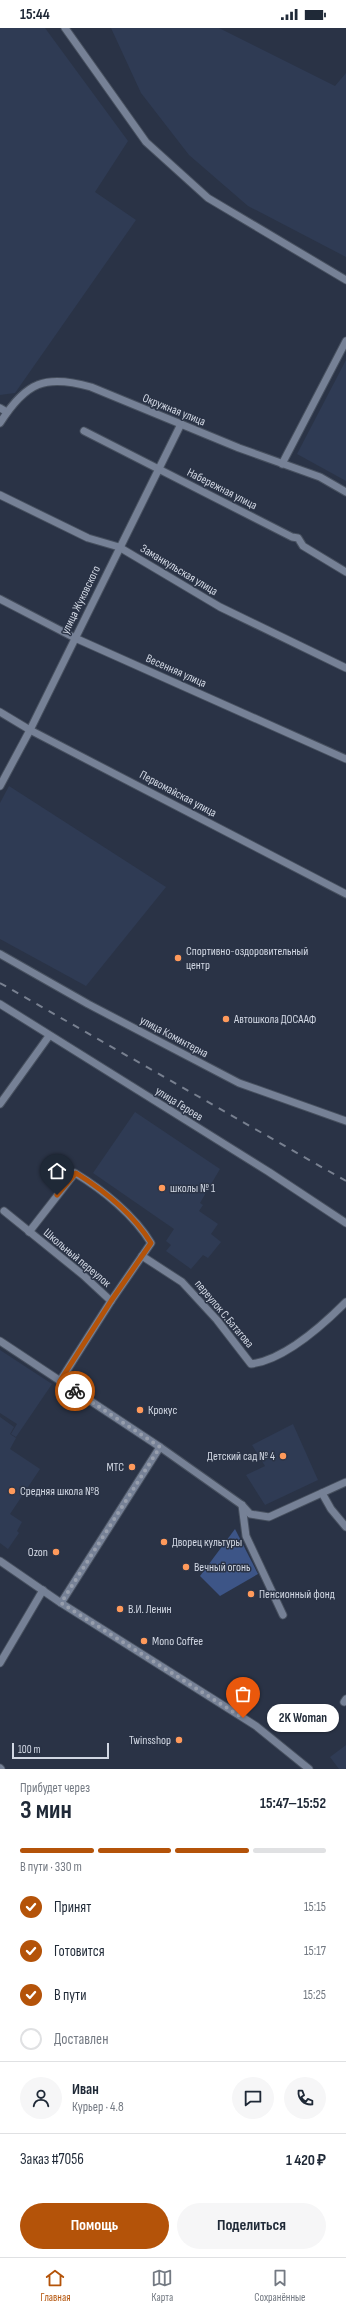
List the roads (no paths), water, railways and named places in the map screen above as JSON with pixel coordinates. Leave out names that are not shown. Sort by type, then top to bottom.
[{"type":"street","points":[[65,28],[146,142],[203,193],[346,280]]},
{"type":"street","points":[[282,464],[346,341]]},
{"type":"street","name":"Окружная улица","points":[[0,424],[7,412],[28,390],[39,384],[55,380],[91,387],[282,464],[320,477],[346,492]]},
{"type":"street","points":[[0,408],[7,412]]},
{"type":"street","name":"улица Жуковского","points":[[0,786],[30,730],[181,424]]},
{"type":"street","name":"Набережная улица","points":[[84,431],[292,537],[298,538],[303,546],[346,572]]},
{"type":"street","name":"Заманкульская улица","points":[[0,495],[88,538],[119,547],[220,607],[346,668]]},
{"type":"street","name":"Весенняя улица","points":[[0,598],[75,638],[346,758]]},
{"type":"street","name":"Первомайская улица","points":[[0,712],[30,730],[346,894]]},
{"type":"street","name":"улица Коминтерна","points":[[0,954],[88,1004],[239,1083],[346,1121]]},
{"type":"street","name":"улица Героев","points":[[0,1004],[269,1172],[346,1223]]},
{"type":"street","points":[[0,1104],[49,1036]]},
{"type":"street","name":"Школьный переулок","points":[[29,1232],[76,1173],[94,1185],[135,1222],[151,1243],[111,1301],[60,1381]]},
{"type":"street","name":"Школьный переулок","points":[[4,1211],[111,1301]]},
{"type":"street","name":"переулок С.Батагова","points":[[142,1256],[182,1282],[217,1320],[251,1364],[264,1362],[317,1330],[346,1302]]},
{"type":"street","points":[[0,1341],[160,1447],[242,1505],[250,1514],[269,1517],[346,1482]]},
{"type":"street","points":[[61,1603],[160,1447]]},
{"type":"street","points":[[322,1493],[330,1509],[346,1528]]},
{"type":"street","points":[[242,1505],[246,1536],[283,1615]]},
{"type":"street","points":[[0,1560],[61,1603],[256,1726],[309,1769]]},
{"type":"street","points":[[0,1663],[43,1590]]},
{"type":"railway","points":[[0,983],[346,1181]]},
{"type":"place","name":"Спортивно-оздоровительный центр","points":[[178,958]]},
{"type":"place","name":"Автошкола ДОСААФ","points":[[226,1019]]},
{"type":"place","name":"школы № 1","points":[[162,1188]]},
{"type":"place","name":"Крокус","points":[[140,1410]]},
{"type":"place","name":"Детский сад № 4","points":[[283,1456]]},
{"type":"place","name":"МТС","points":[[132,1467]]},
{"type":"place","name":"Средняя школа №8","points":[[12,1491]]},
{"type":"place","name":"Дворец культуры","points":[[164,1542]]},
{"type":"place","name":"Ozon","points":[[56,1552]]},
{"type":"place","name":"Вечный огонь","points":[[186,1567]]},
{"type":"place","name":"Пенсионный фонд","points":[[251,1594]]},
{"type":"place","name":"В.И. Ленин","points":[[120,1609]]},
{"type":"place","name":"Mono Coffee","points":[[144,1641]]},
{"type":"place","name":"2K Woman","points":[[243,1718]]},
{"type":"place","name":"Twinsshop","points":[[179,1740]]}]
